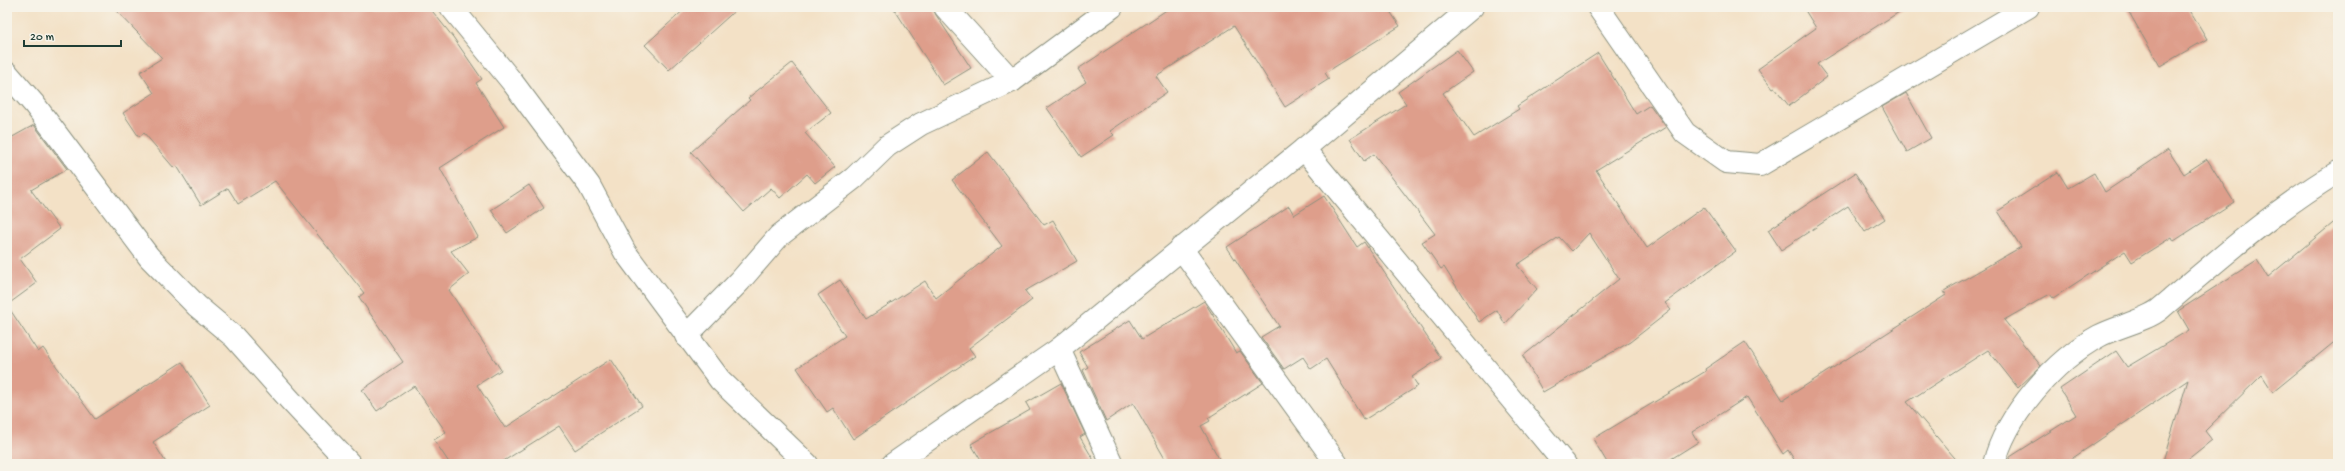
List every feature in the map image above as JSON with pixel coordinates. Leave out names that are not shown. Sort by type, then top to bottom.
[{"type":"street","points":[[451,7],[513,83],[589,185],[625,252],[720,380],[807,464]]},
{"type":"street","points":[[945,7],[1012,81]]},
{"type":"street","points":[[686,336],[740,281],[779,236],[854,178],[887,146],[921,124],[1012,81],[1112,7]]},
{"type":"street","points":[[900,462],[1059,349],[1304,149],[1472,7]]},
{"type":"street","points":[[1598,7],[1685,133],[1726,162],[1760,165],[2028,7]]},
{"type":"street","points":[[7,73],[34,104],[149,257],[197,306],[234,337],[350,464]]},
{"type":"street","points":[[1304,149],[1565,464]]},
{"type":"street","points":[[1994,464],[1998,448],[2030,395],[2079,348],[2100,335],[2159,310],[2186,285],[2309,189],[2338,172]]},
{"type":"street","points":[[1181,248],[1337,464]]},
{"type":"street","points":[[1059,349],[1112,464]]},
{"type":"building","points":[[113,7],[429,7],[453,37],[482,79],[476,83],[504,127],[440,168],[478,237],[451,251],[469,274],[449,290],[501,370],[477,385],[505,428],[611,359],[642,406],[575,450],[559,426],[499,464],[450,464],[434,440],[446,432],[414,386],[377,411],[362,390],[403,362],[359,297],[364,293],[275,181],[238,204],[228,188],[201,205],[177,166],[174,168],[144,133],[139,137],[123,113],[154,93],[140,72],[162,58]]},
{"type":"building","points":[[687,7],[739,7],[669,70],[645,45]]},
{"type":"building","points":[[893,7],[932,7],[971,68],[943,85]]},
{"type":"building","points":[[1171,7],[1387,7],[1400,26],[1325,73],[1329,79],[1285,107],[1234,26],[1156,76],[1167,92],[1110,131],[1114,135],[1081,157],[1047,108],[1086,82],[1078,69]]},
{"type":"building","points":[[1803,7],[1907,7],[1817,64],[1827,77],[1789,106],[1775,88],[1773,89],[1758,69],[1816,28]]},
{"type":"building","points":[[2126,7],[2188,7],[2207,39],[2160,66]]},
{"type":"building","points":[[1457,50],[1473,72],[1443,93],[1474,137],[1519,109],[1517,106],[1598,53],[1636,114],[1650,105],[1666,127],[1596,170],[1647,248],[1704,207],[1736,251],[1665,303],[1671,310],[1630,342],[1543,392],[1523,356],[1619,279],[1589,233],[1572,251],[1559,237],[1517,265],[1537,289],[1505,324],[1497,310],[1479,322],[1444,267],[1441,269],[1422,242],[1435,234],[1374,154],[1364,161],[1350,139],[1406,104],[1398,92]]},
{"type":"building","points":[[792,63],[831,113],[805,133],[835,167],[815,183],[807,174],[780,198],[771,188],[744,212],[691,152],[750,100],[748,98]]},
{"type":"building","points":[[1906,93],[1931,138],[1907,152],[1882,107]]},
{"type":"building","points":[[34,125],[67,169],[31,190],[60,229],[20,259],[37,283],[7,305],[7,140]]},
{"type":"building","points":[[2168,150],[2184,174],[2207,159],[2234,202],[2174,241],[2172,237],[2132,262],[2125,251],[2053,298],[2050,294],[2004,320],[2041,366],[2018,388],[1988,350],[1907,402],[1960,464],[1797,464],[1788,450],[1783,454],[1747,397],[1692,432],[1698,442],[1663,464],[1608,464],[1593,439],[1706,371],[1705,369],[1745,342],[1783,400],[1946,295],[1944,291],[2021,247],[1998,211],[2058,172],[2068,188],[2094,173],[2105,192]]},
{"type":"building","points":[[988,152],[1044,225],[1053,220],[1077,261],[1025,291],[1032,300],[969,348],[975,356],[853,439],[833,408],[827,412],[797,368],[845,336],[818,295],[840,280],[866,319],[925,281],[936,298],[1002,246],[952,180]]},
{"type":"building","points":[[1855,173],[1885,219],[1865,232],[1848,206],[1781,250],[1768,230]]},
{"type":"building","points":[[529,185],[544,208],[507,233],[491,210]]},
{"type":"building","points":[[1324,196],[1357,247],[1364,242],[1441,358],[1412,377],[1418,386],[1364,420],[1326,359],[1311,369],[1303,357],[1284,369],[1261,337],[1279,326],[1227,247],[1289,206],[1294,215]]},
{"type":"building","points":[[2338,219],[2338,339],[2273,392],[2262,375],[2205,431],[2212,440],[2182,464],[2162,464],[2188,380],[2064,464],[2007,464],[2010,457],[2076,415],[2060,389],[2116,351],[2127,367],[2189,330],[2178,311],[2257,260],[2268,277]]},
{"type":"building","points":[[1204,301],[1236,353],[1240,351],[1263,383],[1208,418],[1210,421],[1201,426],[1222,464],[1168,464],[1133,403],[1106,421],[1083,370],[1088,367],[1079,352],[1130,320],[1142,339]]},
{"type":"building","points":[[7,305],[38,352],[43,348],[95,419],[182,362],[210,405],[153,442],[167,464],[7,464]]},
{"type":"building","points":[[1061,383],[1085,434],[1080,437],[1096,464],[983,464],[971,444],[1030,410],[1026,403]]}]
